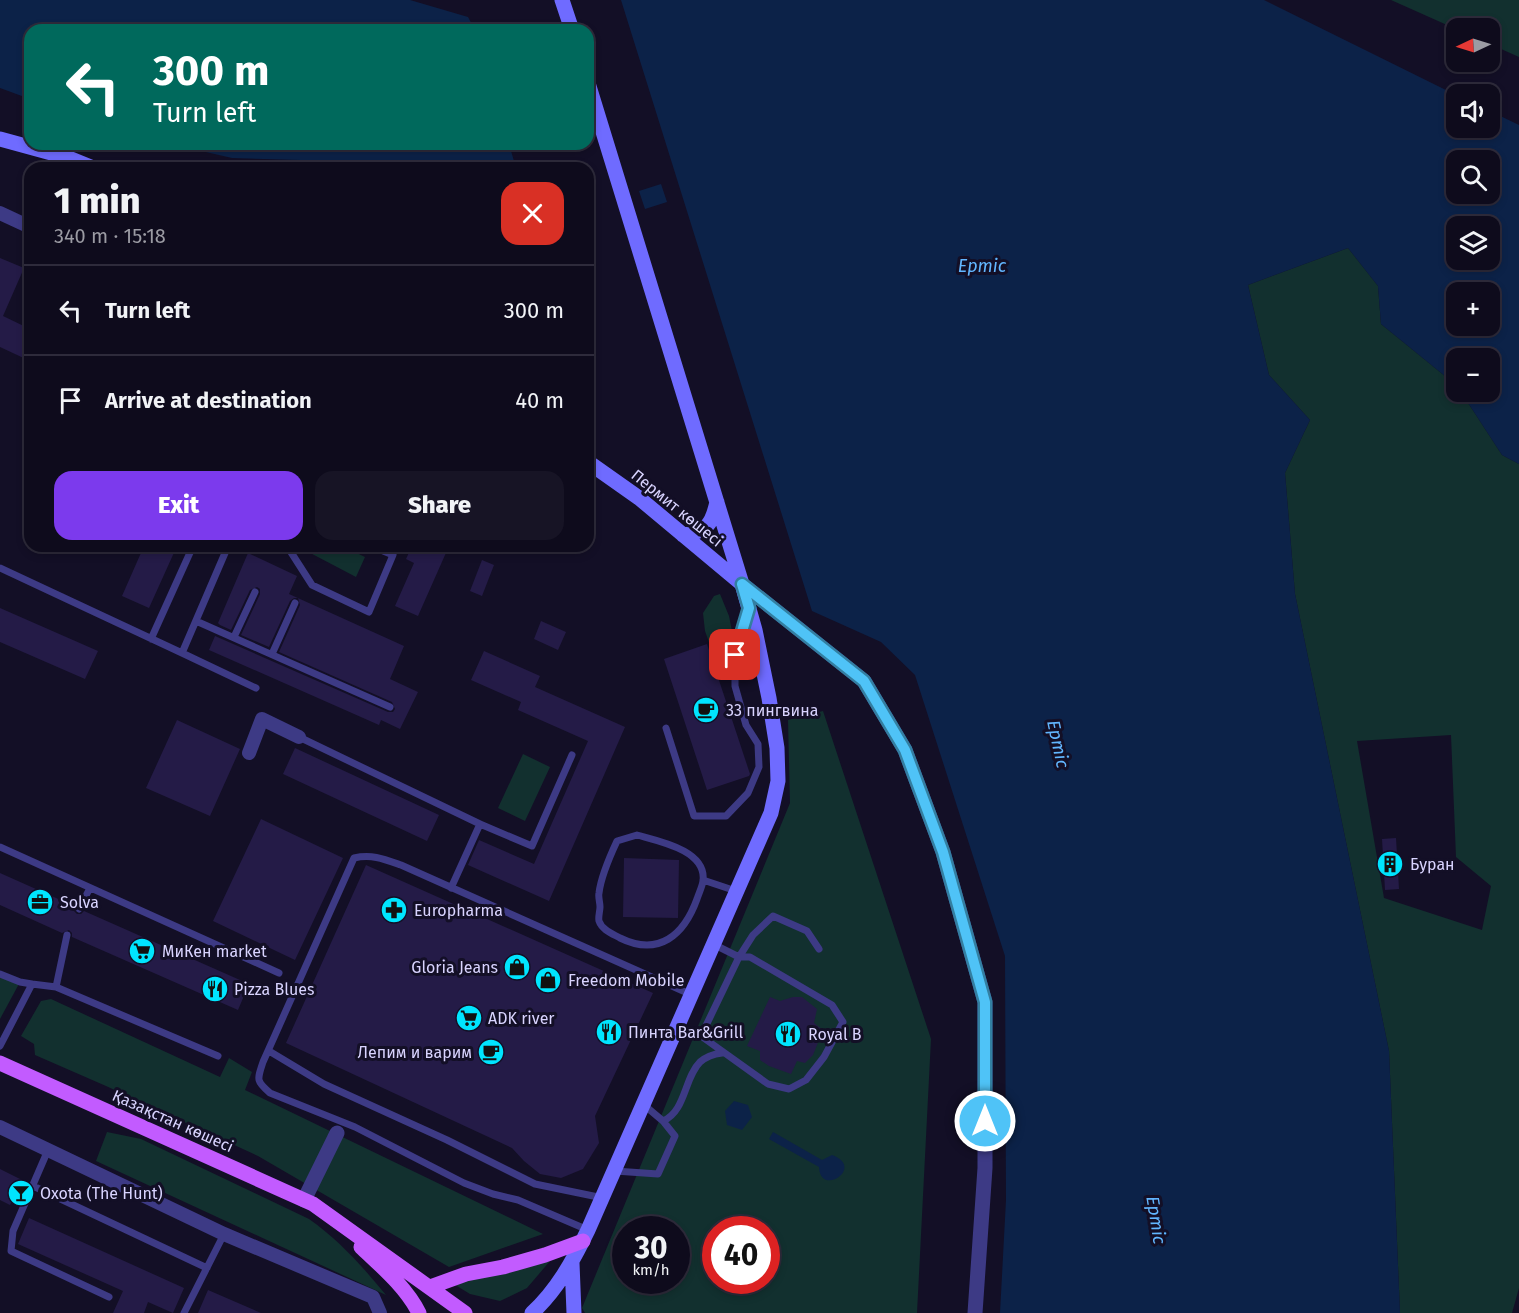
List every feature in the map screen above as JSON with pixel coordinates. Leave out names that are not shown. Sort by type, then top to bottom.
[{"type":"main road","points":[[562,0],[570,24]]},
{"type":"main road","points":[[532,1313],[553,1290],[572,1263],[586,1236],[771,813],[778,782],[777,748],[769,698],[749,608],[594,102]]},
{"type":"main road","points":[[0,140],[24,146]]},
{"type":"main road","points":[[39,150],[78,162]]},
{"type":"main road","name":"Пермит көшесі","points":[[594,466],[639,498],[742,584]]},
{"type":"main road","points":[[683,535],[701,531],[713,520],[717,502]]},
{"type":"main road","name":"Қазақстан көшесі","points":[[0,1063],[304,1200],[329,1215],[465,1313]]},
{"type":"main road","name":"Қазақстан көшесі","points":[[329,1215],[387,1272],[416,1305],[419,1313]]},
{"type":"main road","points":[[430,1287],[466,1274],[503,1267],[545,1255],[586,1236]]},
{"type":"main road","points":[[572,1263],[574,1313]]},
{"type":"street","points":[[0,213],[24,224]]},
{"type":"street","points":[[742,584],[864,681],[905,750],[943,852],[985,1002],[985,1168],[975,1313]]},
{"type":"street","points":[[249,753],[262,719],[299,737]]},
{"type":"street","points":[[0,1127],[224,1234],[374,1297],[380,1313]]},
{"type":"street","points":[[304,1200],[337,1133]]},
{"type":"lane","points":[[151,639],[190,552]]},
{"type":"lane","points":[[182,653],[225,552]]},
{"type":"lane","points":[[291,552],[312,585],[369,612],[393,555],[386,552]]},
{"type":"lane","points":[[0,568],[256,688]]},
{"type":"lane","points":[[234,637],[255,592]]},
{"type":"lane","points":[[272,654],[295,603]]},
{"type":"lane","points":[[666,728],[694,816],[726,816],[748,794],[759,767],[758,744],[746,725],[735,686],[735,655],[749,608]]},
{"type":"lane","points":[[196,621],[390,707]]},
{"type":"lane","points":[[299,737],[480,824],[532,846],[572,755]]},
{"type":"lane","points":[[451,888],[480,824]]},
{"type":"lane","points":[[637,835],[682,849],[697,861],[703,880],[691,915],[679,933],[669,940],[650,945],[635,945],[604,928],[599,920],[599,892],[607,862],[618,841],[637,835]]},
{"type":"lane","points":[[0,847],[279,973]]},
{"type":"lane","points":[[586,1236],[518,1200],[464,1183],[356,1127],[270,1094],[260,1084],[258,1077],[269,1051],[354,858],[367,855],[383,858],[692,995]]},
{"type":"lane","points":[[703,880],[736,891]]},
{"type":"lane","points":[[79,909],[90,888]]},
{"type":"lane","points":[[701,1036],[739,957],[753,934],[773,916],[807,931],[819,949]]},
{"type":"lane","points":[[57,987],[67,935]]},
{"type":"lane","points":[[674,1036],[688,1033],[701,1036],[768,1084],[789,1089],[806,1080],[824,1057],[843,1022],[832,1005],[750,957],[739,957],[713,944]]},
{"type":"lane","points":[[0,974],[20,982],[57,987],[218,1056]]},
{"type":"lane","points":[[0,1046],[32,984]]},
{"type":"lane","points":[[269,1051],[324,1084],[447,1140],[536,1184],[603,1198]]},
{"type":"lane","points":[[663,1121],[675,1112],[699,1063],[708,1056],[722,1053]]},
{"type":"lane","points":[[615,1171],[657,1174],[675,1136],[663,1121],[644,1105]]},
{"type":"lane","points":[[48,1150],[13,1231],[10,1251],[109,1297]]},
{"type":"lane","points":[[33,1186],[207,1268]]},
{"type":"lane","points":[[184,1313],[224,1234]]},
{"type":"green space","points":[[1391,0],[1519,0],[1519,57],[1500,48],[1500,18],[1446,18],[1446,25]]},
{"type":"green space","points":[[1348,248],[1378,286],[1381,324],[1446,377],[1446,402],[1468,402],[1502,455],[1519,464],[1519,1288],[1512,1313],[1400,1313],[1389,1051],[1295,594],[1285,473],[1310,420],[1269,375],[1248,285]],"holes":[[[1451,735],[1456,857],[1491,886],[1482,930],[1384,898],[1357,741]]]},
{"type":"green space","points":[[308,552],[355,552],[365,557],[356,577]]},
{"type":"green space","points":[[720,594],[729,616],[734,641],[722,679],[705,631],[703,613],[714,596]]},
{"type":"green space","points":[[823,711],[931,1039],[917,1313],[585,1313],[582,1308],[612,1235],[612,1294],[690,1294],[690,1216],[620,1216],[790,803],[788,720]]},
{"type":"green space","points":[[523,754],[550,767],[525,821],[498,808]]},
{"type":"green space","points":[[0,974],[20,982],[0,1019]]},
{"type":"green space","points":[[51,999],[220,1077],[229,1058],[252,1072],[245,1090],[543,1234],[449,1267],[258,1156],[35,1055],[34,1044],[21,1036],[41,1001]]},
{"type":"green space","points":[[107,1132],[141,1139],[309,1219],[350,1254],[386,1295],[96,1161]]},
{"type":"green space","points":[[550,1261],[527,1288],[500,1301],[470,1294],[452,1283]]},
{"type":"water","points":[[0,0],[410,0],[468,17],[472,24],[24,24],[24,97],[0,88]]},
{"type":"water","name":"Ертіс","points":[[621,0],[1264,0],[1446,90],[1446,138],[1500,138],[1500,116],[1519,125],[1519,464],[1502,455],[1468,402],[1500,402],[1500,348],[1446,348],[1446,377],[1381,324],[1378,286],[1348,248],[1248,285],[1269,375],[1310,420],[1285,473],[1295,594],[1389,1051],[1400,1313],[1000,1313],[1006,1200],[1005,956],[915,675],[881,642],[812,611]]},
{"type":"water","points":[[197,150],[511,150],[514,162],[339,162],[232,158]]},
{"type":"water","points":[[661,184],[667,202],[645,209],[639,191]]},
{"type":"water","points":[[734,1101],[748,1105],[752,1117],[742,1130],[727,1125],[725,1111]]},
{"type":"water","points":[[773,1132],[822,1160],[832,1155],[841,1160],[844,1166],[843,1172],[833,1180],[826,1180],[821,1176],[819,1167],[769,1139]]},
{"type":"building","points":[[0,258],[24,268],[3,316],[24,326],[24,358],[0,347]]},
{"type":"building","points":[[141,552],[174,552],[149,608],[122,596]]},
{"type":"building","points":[[409,552],[446,552],[418,616],[395,606],[414,563],[406,559]]},
{"type":"building","points":[[248,553],[297,576],[289,594],[298,598],[290,601],[269,647],[241,635],[260,594],[260,589],[257,587],[250,590],[231,630],[218,623]]},
{"type":"building","points":[[482,560],[494,565],[482,596],[470,591]]},
{"type":"building","points":[[298,598],[404,646],[390,679],[418,692],[400,729],[381,720],[379,725],[209,650],[215,636],[388,712],[393,712],[395,709],[392,702],[279,652],[300,605]]},
{"type":"building","points":[[0,608],[98,651],[85,679],[0,642]]},
{"type":"building","points":[[541,621],[566,632],[558,650],[534,639]]},
{"type":"building","points":[[707,644],[750,774],[707,790],[664,659]]},
{"type":"building","points":[[484,651],[540,676],[535,687],[625,727],[549,901],[468,865],[479,840],[534,864],[588,741],[518,710],[521,702],[471,680]]},
{"type":"building","points":[[177,720],[240,749],[210,816],[146,788]]},
{"type":"building","points":[[295,748],[439,815],[427,841],[283,774]]},
{"type":"building","points":[[261,819],[343,858],[295,960],[213,921]]},
{"type":"building","name":"Буран","points":[[1396,838],[1399,889],[1385,890],[1382,839]]},
{"type":"building","points":[[624,858],[679,860],[678,918],[623,917]]},
{"type":"building","name":"ADK river","points":[[366,865],[653,993],[595,1116],[599,1143],[583,1169],[561,1178],[540,1174],[512,1148],[286,1043]]},
{"type":"building","points":[[0,873],[74,906],[77,914],[84,911],[249,984],[238,1010],[72,937],[69,930],[62,933],[0,905]]},
{"type":"building","name":"Royal B","points":[[770,997],[780,1001],[802,997],[817,1009],[814,1023],[823,1030],[813,1055],[805,1063],[797,1061],[791,1074],[769,1066],[760,1060],[760,1051],[747,1046]]},
{"type":"building","points":[[0,1169],[22,1180],[10,1205],[0,1200]]},
{"type":"building","points":[[29,1218],[184,1288],[173,1313],[148,1302],[144,1313],[113,1313],[123,1291],[18,1244]]},
{"type":"building","points":[[208,1290],[261,1313],[198,1313]]},
{"type":"place","name":"33 пингвина","points":[[706,710]]},
{"type":"place","name":"Буран","points":[[1390,864]]},
{"type":"place","name":"Solva","points":[[40,902]]},
{"type":"place","name":"Europharma","points":[[394,910]]},
{"type":"place","name":"МиКен market","points":[[142,951]]},
{"type":"place","name":"Gloria Jeans","points":[[517,967]]},
{"type":"place","name":"Freedom Mobile","points":[[548,980]]},
{"type":"place","name":"Pizza Blues","points":[[215,989]]},
{"type":"place","name":"ADK river","points":[[469,1018]]},
{"type":"place","name":"Пинта Bar&Grill","points":[[609,1032]]},
{"type":"place","name":"Royal B","points":[[788,1034]]},
{"type":"place","name":"Лепим и варим","points":[[491,1052]]},
{"type":"place","name":"Oxota (The Hunt)","points":[[21,1193]]},
{"type":"route","points":[[735,655],[749,608],[742,584],[864,681],[905,750],[943,852],[985,1002],[985,1121]]}]
